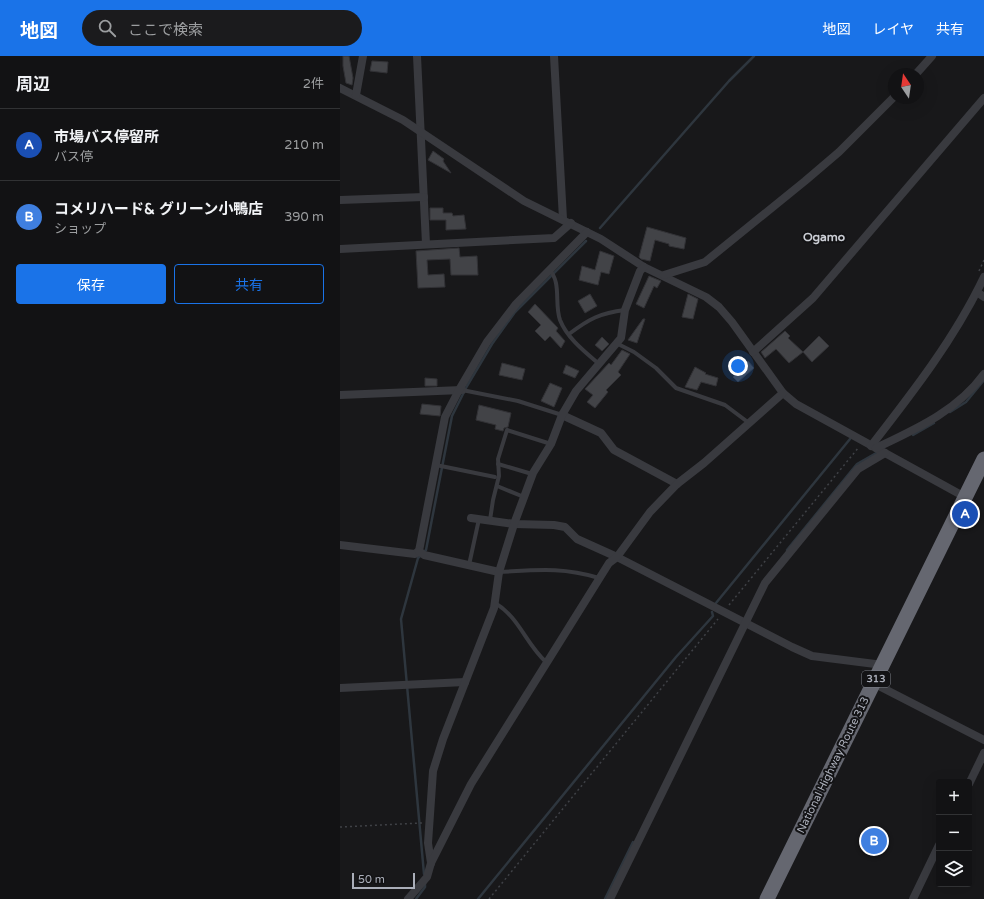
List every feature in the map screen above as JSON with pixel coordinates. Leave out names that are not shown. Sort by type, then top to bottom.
[{"type":"highway","name":"National Highway Route 313","points":[[767,899],[984,459]]},
{"type":"street","points":[[356,95],[363,56]]},
{"type":"street","points":[[417,56],[426,244]]},
{"type":"street","points":[[340,249],[554,238],[567,221],[554,56]]},
{"type":"street","points":[[921,68],[932,56]]},
{"type":"street","points":[[340,88],[403,120],[524,201],[567,221],[644,267],[664,275],[706,297],[719,307],[732,322],[783,393],[796,404],[965,497]]},
{"type":"street","points":[[753,352],[813,298],[984,98]]},
{"type":"street","points":[[664,275],[705,262],[839,152],[888,103]]},
{"type":"street","points":[[340,200],[424,197]]},
{"type":"street","points":[[422,553],[446,417],[487,342],[502,321],[549,269],[587,232]]},
{"type":"street","points":[[430,863],[428,843],[433,771],[465,682],[494,608],[499,572],[514,524],[532,474],[551,444],[562,415],[576,391],[618,344],[621,338],[625,310],[640,271],[644,267]]},
{"type":"street","points":[[873,447],[927,372],[952,334],[977,292],[981,276]]},
{"type":"street","points":[[977,292],[984,298]]},
{"type":"street","points":[[873,447],[918,429],[953,406],[963,398],[984,374]]},
{"type":"street","points":[[340,395],[462,390]]},
{"type":"street","points":[[408,899],[427,876],[430,863],[471,784],[546,662],[610,563],[617,557],[650,512],[677,484],[704,463],[783,393]]},
{"type":"street","points":[[562,415],[601,433],[614,450],[677,484]]},
{"type":"street","points":[[610,899],[742,623],[765,583],[858,468],[885,453]]},
{"type":"street","points":[[475,518],[514,524],[554,525],[565,527],[577,539],[617,557],[724,612],[742,623],[812,656],[883,665]]},
{"type":"street","points":[[340,545],[415,554],[422,553],[499,572]]},
{"type":"street","points":[[340,688],[465,682]]},
{"type":"street","points":[[873,683],[984,740]]},
{"type":"street","points":[[971,779],[984,753]]},
{"type":"street","points":[[913,899],[936,851]]},
{"type":"lane","points":[[549,269],[555,275],[559,319],[577,345],[599,364]]},
{"type":"lane","points":[[569,334],[582,324],[603,313],[625,310]]},
{"type":"lane","points":[[618,344],[634,352],[656,368],[676,388],[725,405],[742,416],[749,423]]},
{"type":"lane","points":[[462,390],[518,401],[562,415]]},
{"type":"lane","points":[[490,520],[499,476],[498,464],[503,436],[506,430],[551,444]]},
{"type":"lane","points":[[498,464],[532,474]]},
{"type":"lane","points":[[438,465],[495,477]]},
{"type":"lane","points":[[497,486],[524,498]]},
{"type":"lane","points":[[469,565],[475,518]]},
{"type":"lane","points":[[499,572],[553,569],[577,572],[601,578]]},
{"type":"lane","points":[[495,602],[505,609],[517,622],[539,656],[546,662]]},
{"type":"path","points":[[981,276],[984,260]]},
{"type":"path","points":[[489,899],[863,441]]},
{"type":"path","points":[[340,827],[429,823]]},
{"type":"building","points":[[343,56],[349,56],[353,78],[352,85],[346,83]]},
{"type":"building","points":[[372,61],[388,62],[387,73],[370,71]]},
{"type":"building","points":[[433,151],[444,159],[443,161],[451,173],[428,160]]},
{"type":"building","points":[[430,208],[443,208],[443,213],[452,213],[453,216],[464,215],[466,229],[446,230],[446,220],[430,220]]},
{"type":"building","points":[[647,227],[686,238],[684,249],[669,246],[669,244],[655,240],[650,261],[641,259],[639,257]]},
{"type":"building","points":[[459,248],[460,257],[477,256],[478,275],[451,275],[450,259],[427,260],[428,275],[444,274],[445,287],[418,288],[416,251]]},
{"type":"building","points":[[600,251],[614,256],[609,274],[601,272],[598,285],[579,280],[582,266],[595,270]]},
{"type":"building","points":[[649,276],[661,281],[657,288],[654,286],[644,308],[636,304]]},
{"type":"building","points":[[590,294],[597,306],[585,313],[578,301]]},
{"type":"building","points":[[688,294],[698,299],[693,319],[682,317]]},
{"type":"building","points":[[535,304],[558,328],[556,331],[565,341],[561,348],[550,336],[545,341],[535,331],[541,325],[528,312]]},
{"type":"building","points":[[643,319],[645,319],[637,343],[628,340]]},
{"type":"building","points":[[785,331],[790,336],[788,338],[803,352],[789,363],[776,349],[765,358],[761,352]]},
{"type":"building","points":[[819,336],[829,346],[812,362],[803,352]]},
{"type":"building","points":[[602,337],[609,344],[602,351],[595,345]]},
{"type":"building","points":[[622,350],[630,354],[618,372],[621,375],[606,390],[608,392],[595,408],[587,402],[593,395],[585,389],[609,363],[611,365]]},
{"type":"building","points":[[748,361],[754,368],[738,382],[733,377]]},
{"type":"building","points":[[502,363],[525,369],[522,380],[499,375]]},
{"type":"building","points":[[566,365],[579,371],[575,378],[563,373]]},
{"type":"building","points":[[695,367],[706,373],[705,374],[718,378],[716,386],[701,382],[697,390],[685,387]]},
{"type":"building","points":[[425,378],[437,379],[437,386],[425,386]]},
{"type":"building","points":[[550,383],[562,388],[554,407],[541,401]]},
{"type":"building","points":[[422,404],[441,406],[440,416],[420,414]]},
{"type":"building","points":[[479,405],[511,413],[508,427],[504,428],[503,431],[495,429],[496,425],[476,420]]},
{"type":"waterway","points":[[600,228],[729,81],[754,56]]},
{"type":"waterway","points":[[424,874],[401,619],[418,558],[426,550],[452,416],[467,386],[492,344],[515,312],[586,241]]},
{"type":"waterway","points":[[950,412],[966,402],[984,380]]},
{"type":"waterway","points":[[913,435],[934,423]]},
{"type":"waterway","points":[[716,603],[850,439]]},
{"type":"waterway","points":[[787,550],[857,464],[878,452]]},
{"type":"waterway","points":[[478,899],[676,657],[713,616],[712,612]]},
{"type":"waterway","points":[[605,899],[633,842]]},
{"type":"waterway","points":[[416,899],[425,887],[425,883]]},
{"type":"place","name":"市場バス停留所","points":[[965,514]]},
{"type":"place","name":"コメリハード& グリーン小鴨店","points":[[874,841]]},
{"type":"district","name":"Ogamo","points":[[824,237]]}]
